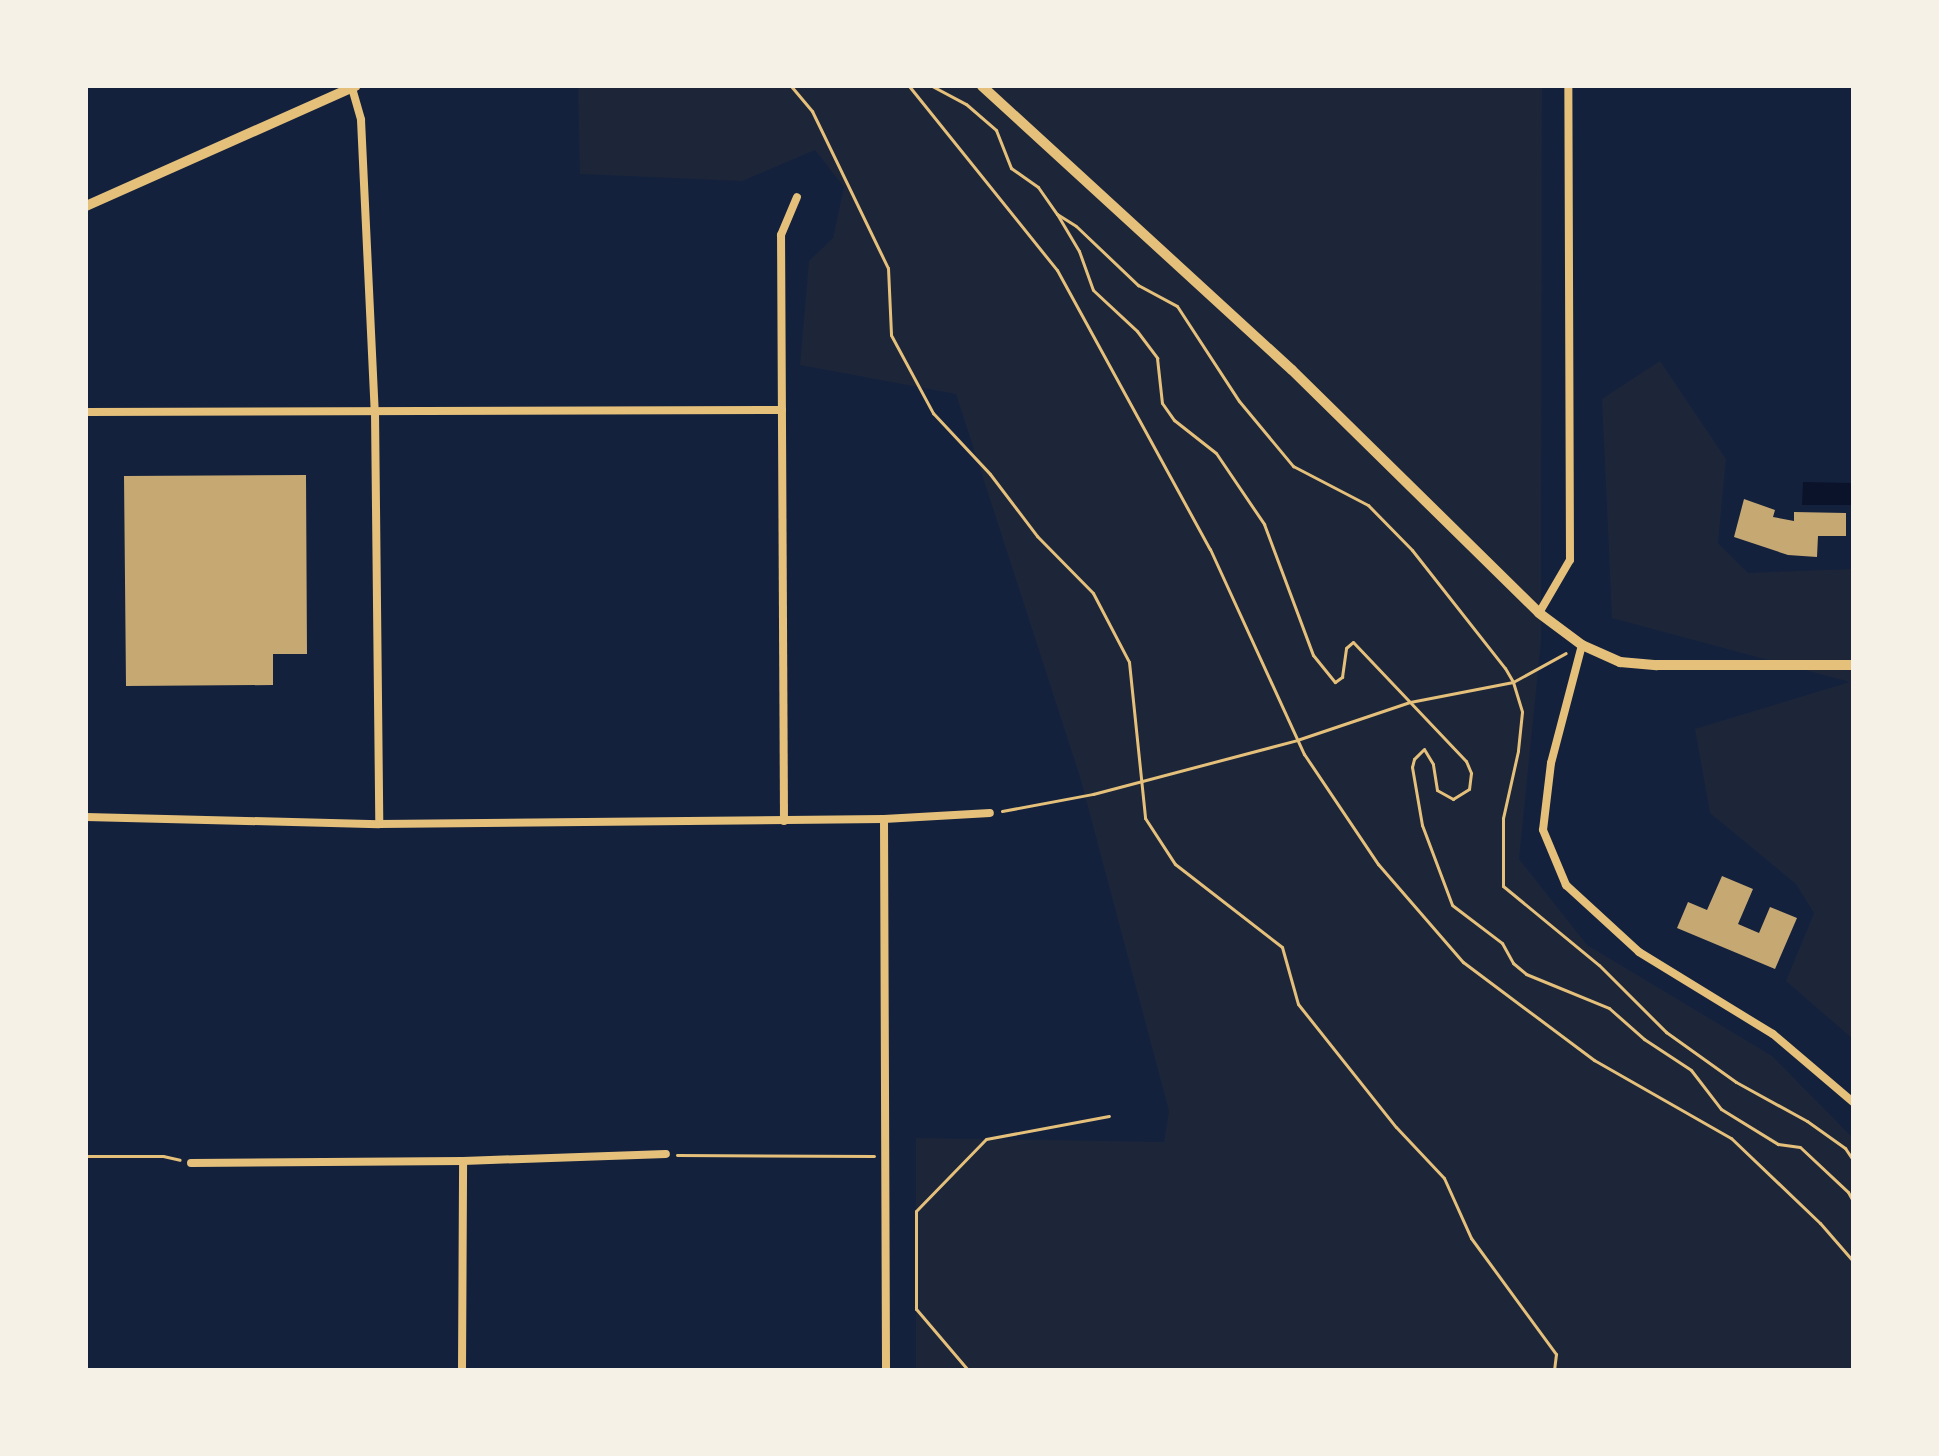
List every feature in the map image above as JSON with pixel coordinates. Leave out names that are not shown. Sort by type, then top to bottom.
[{"type":"street","points":[[982,86],[1292,370],[1539,613],[1582,645],[1620,662],[1632,663],[1853,665]]},
{"type":"street","points":[[1539,613],[1570,560],[1568,86]]},
{"type":"street","points":[[86,206],[354,87],[361,120],[375,412],[379,824]]},
{"type":"street","points":[[784,821],[781,235],[797,197]]},
{"type":"street","points":[[86,412],[782,410]]},
{"type":"street","points":[[1582,645],[1551,763],[1543,830],[1566,885],[1639,952],[1773,1034],[1837,1085],[1853,1102]]},
{"type":"street","points":[[87,820],[379,824],[784,821],[990,813]]},
{"type":"street","points":[[884,819],[886,1370]]},
{"type":"street","points":[[191,1163],[463,1161],[666,1154]]},
{"type":"street","points":[[462,1370],[463,1161]]},
{"type":"path","points":[[791,86],[812,111],[888,268],[891,335],[933,413],[990,474],[1037,536],[1093,593],[1129,662],[1145,818],[1175,864],[1282,947],[1298,1004],[1396,1127],[1444,1178],[1471,1238],[1556,1354],[1554,1370]]},
{"type":"path","points":[[909,86],[1057,270],[1210,549],[1297,740],[1378,864],[1463,962],[1594,1060],[1731,1138],[1820,1223],[1853,1261]]},
{"type":"path","points":[[932,86],[966,104],[996,130],[1011,168],[1038,187],[1057,214],[1079,251],[1093,290],[1137,331],[1157,358],[1162,403],[1174,420],[1216,453],[1264,524],[1313,655],[1335,682],[1342,677],[1346,648],[1353,642],[1466,761],[1471,773],[1469,789],[1453,799],[1437,790],[1433,764],[1424,749],[1414,759],[1412,767],[1422,825],[1452,905],[1502,943],[1513,963],[1526,974],[1609,1008],[1644,1039],[1691,1070],[1721,1109],[1778,1144],[1800,1147],[1848,1192],[1853,1201]]},
{"type":"path","points":[[1057,214],[1076,226],[1138,285],[1177,306],[1239,401],[1293,466],[1368,505],[1421,561],[1513,682],[1522,712],[1518,751],[1503,818],[1503,886],[1599,965],[1666,1032],[1736,1082],[1807,1121],[1845,1148],[1853,1160]]},
{"type":"path","points":[[990,813],[1093,794],[1297,740],[1410,702],[1513,682],[1582,645]]},
{"type":"path","points":[[968,1370],[916,1309],[916,1211],[986,1139],[1109,1116]]},
{"type":"path","points":[[666,1154],[885,1155]]},
{"type":"path","points":[[86,1156],[163,1156],[191,1163]]},
{"type":"shaded area","points":[[578,86],[1542,86],[1541,641],[1519,859],[1587,945],[1772,1056],[1853,1138],[1853,1370],[916,1370],[916,1138],[1164,1142],[1169,1111],[1080,777],[956,394],[800,365],[809,261],[833,238],[844,187],[815,150],[742,181],[580,174]]},
{"type":"shaded area","points":[[1660,361],[1726,459],[1718,543],[1748,573],[1853,569],[1853,1039],[1786,981],[1814,913],[1796,884],[1710,813],[1695,729],[1850,682],[1612,618],[1602,399]]},
{"type":"shaded area","points":[[1803,482],[1852,483],[1852,505],[1802,505]]},
{"type":"building","points":[[306,475],[307,654],[273,654],[273,685],[126,686],[124,476]]},
{"type":"building","points":[[1744,499],[1775,510],[1773,517],[1794,521],[1794,512],[1846,513],[1846,536],[1818,536],[1817,557],[1788,555],[1734,537]]},
{"type":"building","points":[[1722,876],[1753,889],[1738,924],[1759,933],[1770,907],[1797,918],[1775,969],[1677,928],[1688,902],[1707,910]]}]
